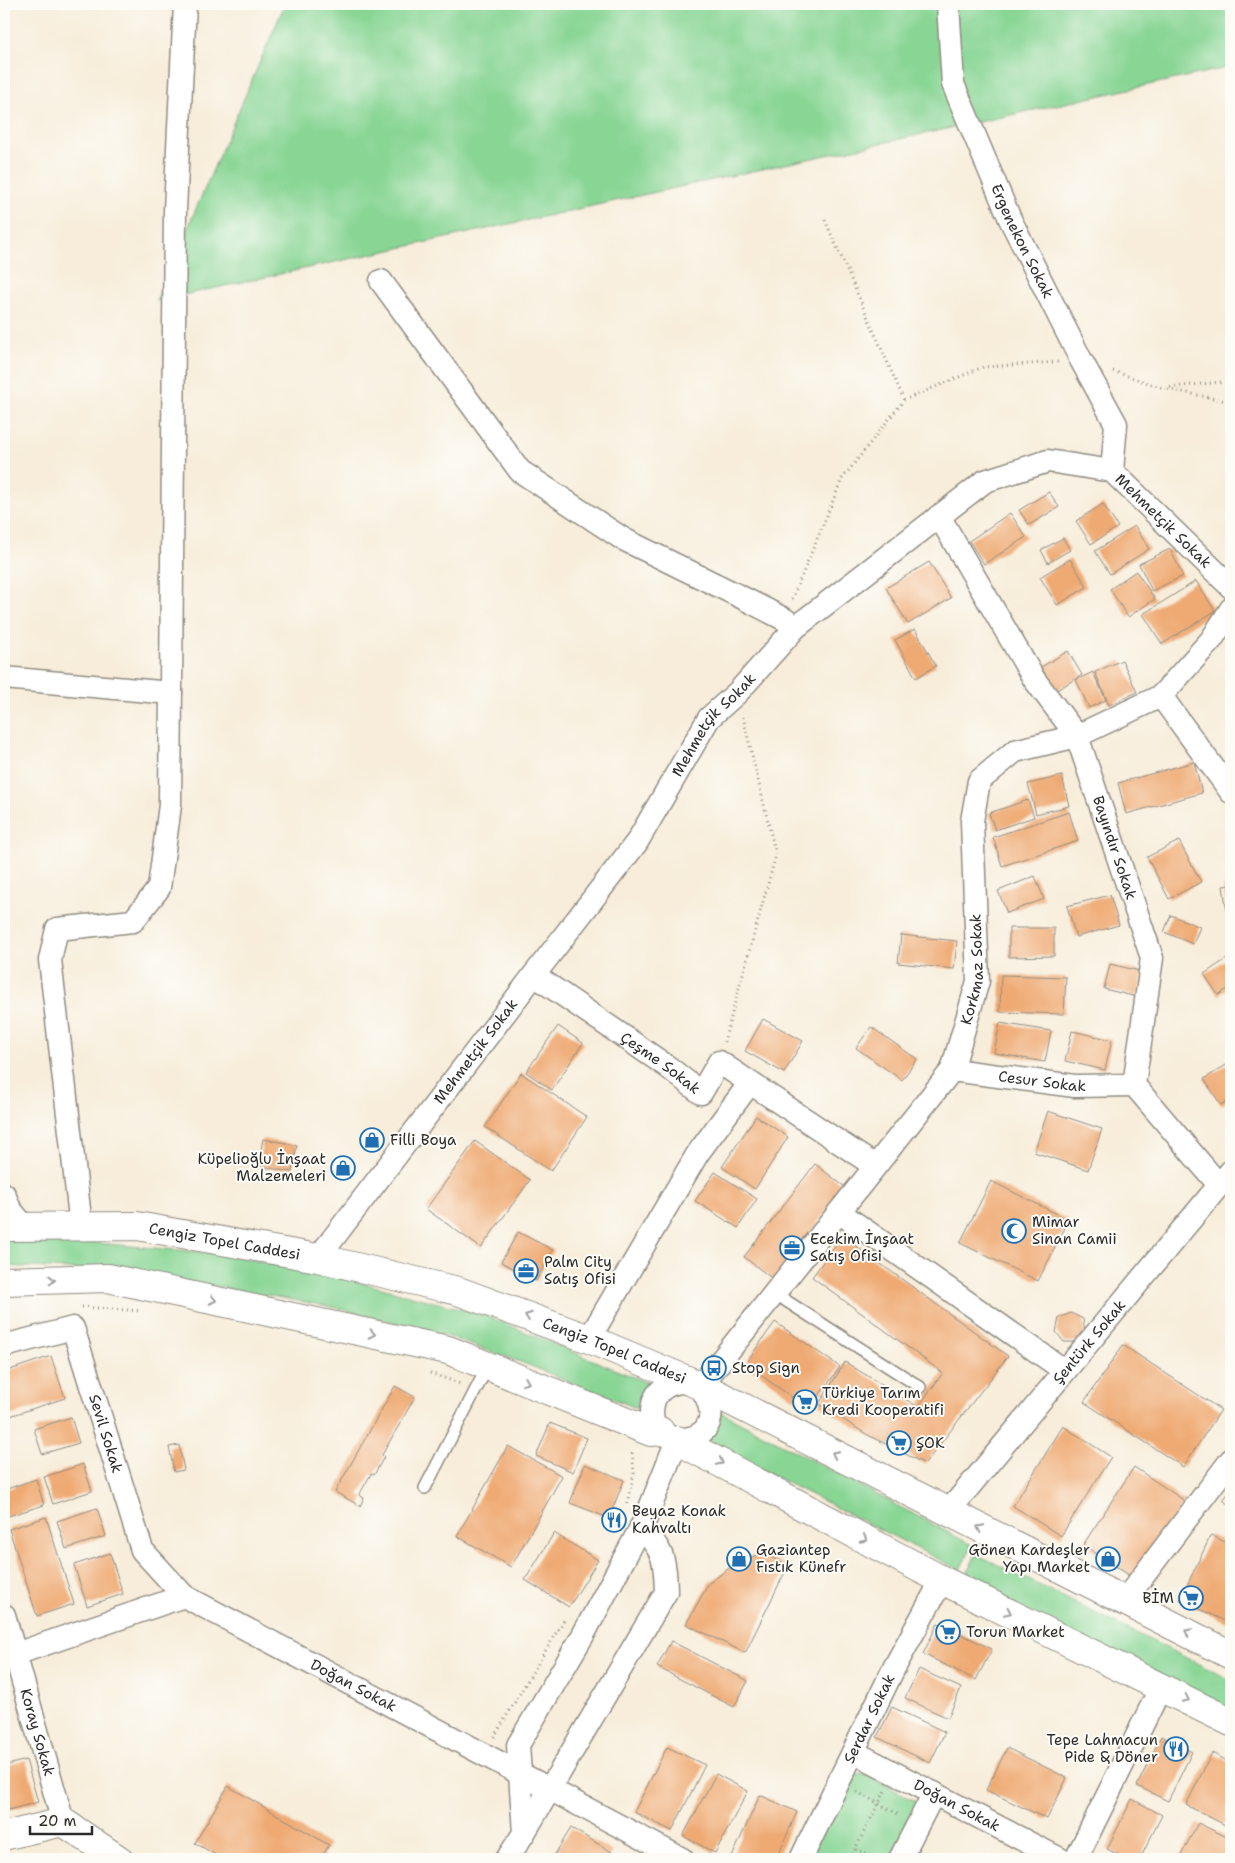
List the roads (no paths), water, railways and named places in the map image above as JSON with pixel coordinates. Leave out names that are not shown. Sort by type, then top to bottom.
[{"type":"main road","name":"Cengiz Topel Caddesi","points":[[14,1227],[137,1226],[318,1258],[458,1291],[589,1339],[699,1385],[1231,1655]]},
{"type":"main road","points":[[4,1281],[108,1278],[448,1350],[482,1378],[651,1432],[669,1435],[942,1580],[1231,1722]]},
{"type":"main road","points":[[4,1836],[63,1822],[118,1859]]},
{"type":"street","points":[[81,1226],[50,960],[57,929],[133,921],[159,888],[170,805],[175,210],[185,4]]},
{"type":"street","name":"Ergenekon Sokak","points":[[948,4],[953,84],[1010,220],[1081,360],[1116,424],[1112,471]]},
{"type":"street","points":[[381,281],[520,471],[623,539],[790,623]]},
{"type":"street","name":"Mehmetçik Sokak","points":[[318,1258],[637,842],[709,718],[738,692],[790,623],[985,481],[1048,461],[1112,471],[1231,588]]},
{"type":"street","name":"Bayındır Sokak","points":[[939,516],[1034,679],[1077,736],[1152,958],[1134,1085]]},
{"type":"street","name":"Korkmaz Sokak","points":[[699,1385],[711,1373],[952,1070],[978,981],[972,821],[979,781],[1016,751],[1077,736],[1161,696],[1212,639],[1231,609]]},
{"type":"street","points":[[4,678],[171,693]]},
{"type":"street","points":[[1161,696],[1231,792]]},
{"type":"street","name":"Çeşme Sokak","points":[[534,974],[668,1067],[701,1093],[719,1062],[750,1083]]},
{"type":"street","name":"Cesur Sokak","points":[[952,1070],[1075,1086],[1134,1085]]},
{"type":"street","points":[[589,1339],[698,1154],[750,1083],[875,1166]]},
{"type":"street","points":[[1134,1085],[1225,1178]]},
{"type":"street","name":"Şentürk Sokak","points":[[948,1512],[1225,1178]]},
{"type":"street","points":[[4,1194],[14,1227]]},
{"type":"street","points":[[839,1212],[1066,1371]]},
{"type":"street","name":"Sevil Sokak","points":[[4,1346],[73,1328],[142,1550],[184,1596]]},
{"type":"street","points":[[681,1382],[699,1385],[710,1404],[711,1413],[708,1422],[696,1436],[686,1440],[669,1435],[655,1423],[652,1414],[653,1404],[657,1395],[663,1388],[672,1384],[681,1382]]},
{"type":"street","points":[[524,1833],[518,1745],[582,1637],[641,1527],[669,1435]]},
{"type":"street","points":[[1125,1600],[1231,1460]]},
{"type":"street","points":[[507,1859],[666,1592],[666,1567],[659,1546],[641,1527]]},
{"type":"street","name":"Serdar Sokak","points":[[802,1859],[894,1668],[942,1580]]},
{"type":"street","points":[[9,1656],[184,1596]]},
{"type":"street","name":"Doğan Sokak","points":[[184,1596],[682,1859]]},
{"type":"street","name":"Koray Sokak","points":[[4,1615],[9,1656],[63,1822]]},
{"type":"street","points":[[1076,1859],[1161,1687]]},
{"type":"street","name":"Doğan Sokak","points":[[854,1752],[1060,1859]]},
{"type":"street","points":[[900,1859],[934,1793]]},
{"type":"lane","points":[[774,1293],[920,1387]]},
{"type":"lane","points":[[425,1488],[482,1378]]},
{"type":"place","name":"Filli Boya","points":[[372,1140]]},
{"type":"place","name":"Küpelioğlu İnşaat Malzemeleri","points":[[343,1168]]},
{"type":"place","name":"Mimar Sinan Camii","points":[[1014,1231]]},
{"type":"place","name":"Ecekim İnşaat Satış Ofisi","points":[[792,1248]]},
{"type":"place","name":"Palm City Satış Ofisi","points":[[526,1271]]},
{"type":"place","name":"Stop Sign","points":[[714,1368]]},
{"type":"place","name":"Türkiye Tarım Kredi Kooperatifi","points":[[805,1402]]},
{"type":"place","name":"ŞOK","points":[[899,1443]]},
{"type":"place","name":"Beyaz Konak Kahvaltı","points":[[614,1520]]},
{"type":"place","name":"Gaziantep Fıstık Künefr","points":[[739,1559]]},
{"type":"place","name":"Gönen Kardeşler Yapı Market","points":[[1108,1559]]},
{"type":"place","name":"BİM","points":[[1191,1598]]},
{"type":"place","name":"Torun Market","points":[[948,1632]]},
{"type":"place","name":"Tepe Lahmacun Pide & Döner","points":[[1176,1749]]}]
